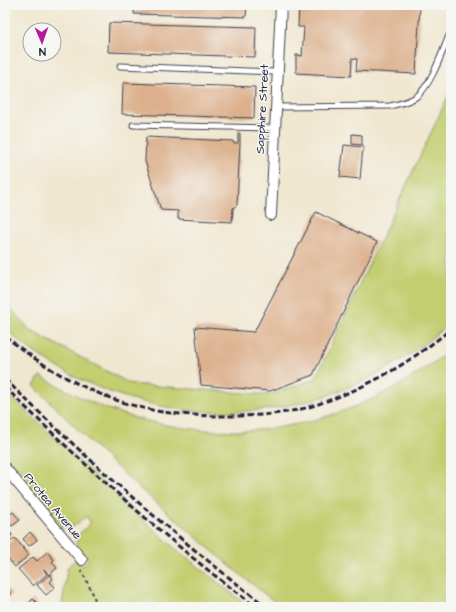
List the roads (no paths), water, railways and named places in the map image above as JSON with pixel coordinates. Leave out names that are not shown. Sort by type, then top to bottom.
[{"type":"street","name":"Sapphire Street","points":[[271,215],[281,5]]},
{"type":"street","name":"Protea Avenue","points":[[5,468],[82,560]]},
{"type":"lane","points":[[275,107],[390,106],[405,102],[417,96],[429,82],[451,31]]},
{"type":"lane","points":[[120,66],[277,72]]},
{"type":"lane","points":[[133,125],[274,128]]},
{"type":"railway","points":[[5,336],[37,360],[72,381],[90,390],[128,404],[178,414],[241,416],[270,414],[300,409],[348,393],[401,365],[435,342],[451,329]]},
{"type":"railway","points":[[5,379],[132,497],[267,607]]},
{"type":"railway","points":[[5,387],[127,502],[190,556],[256,607]]}]
